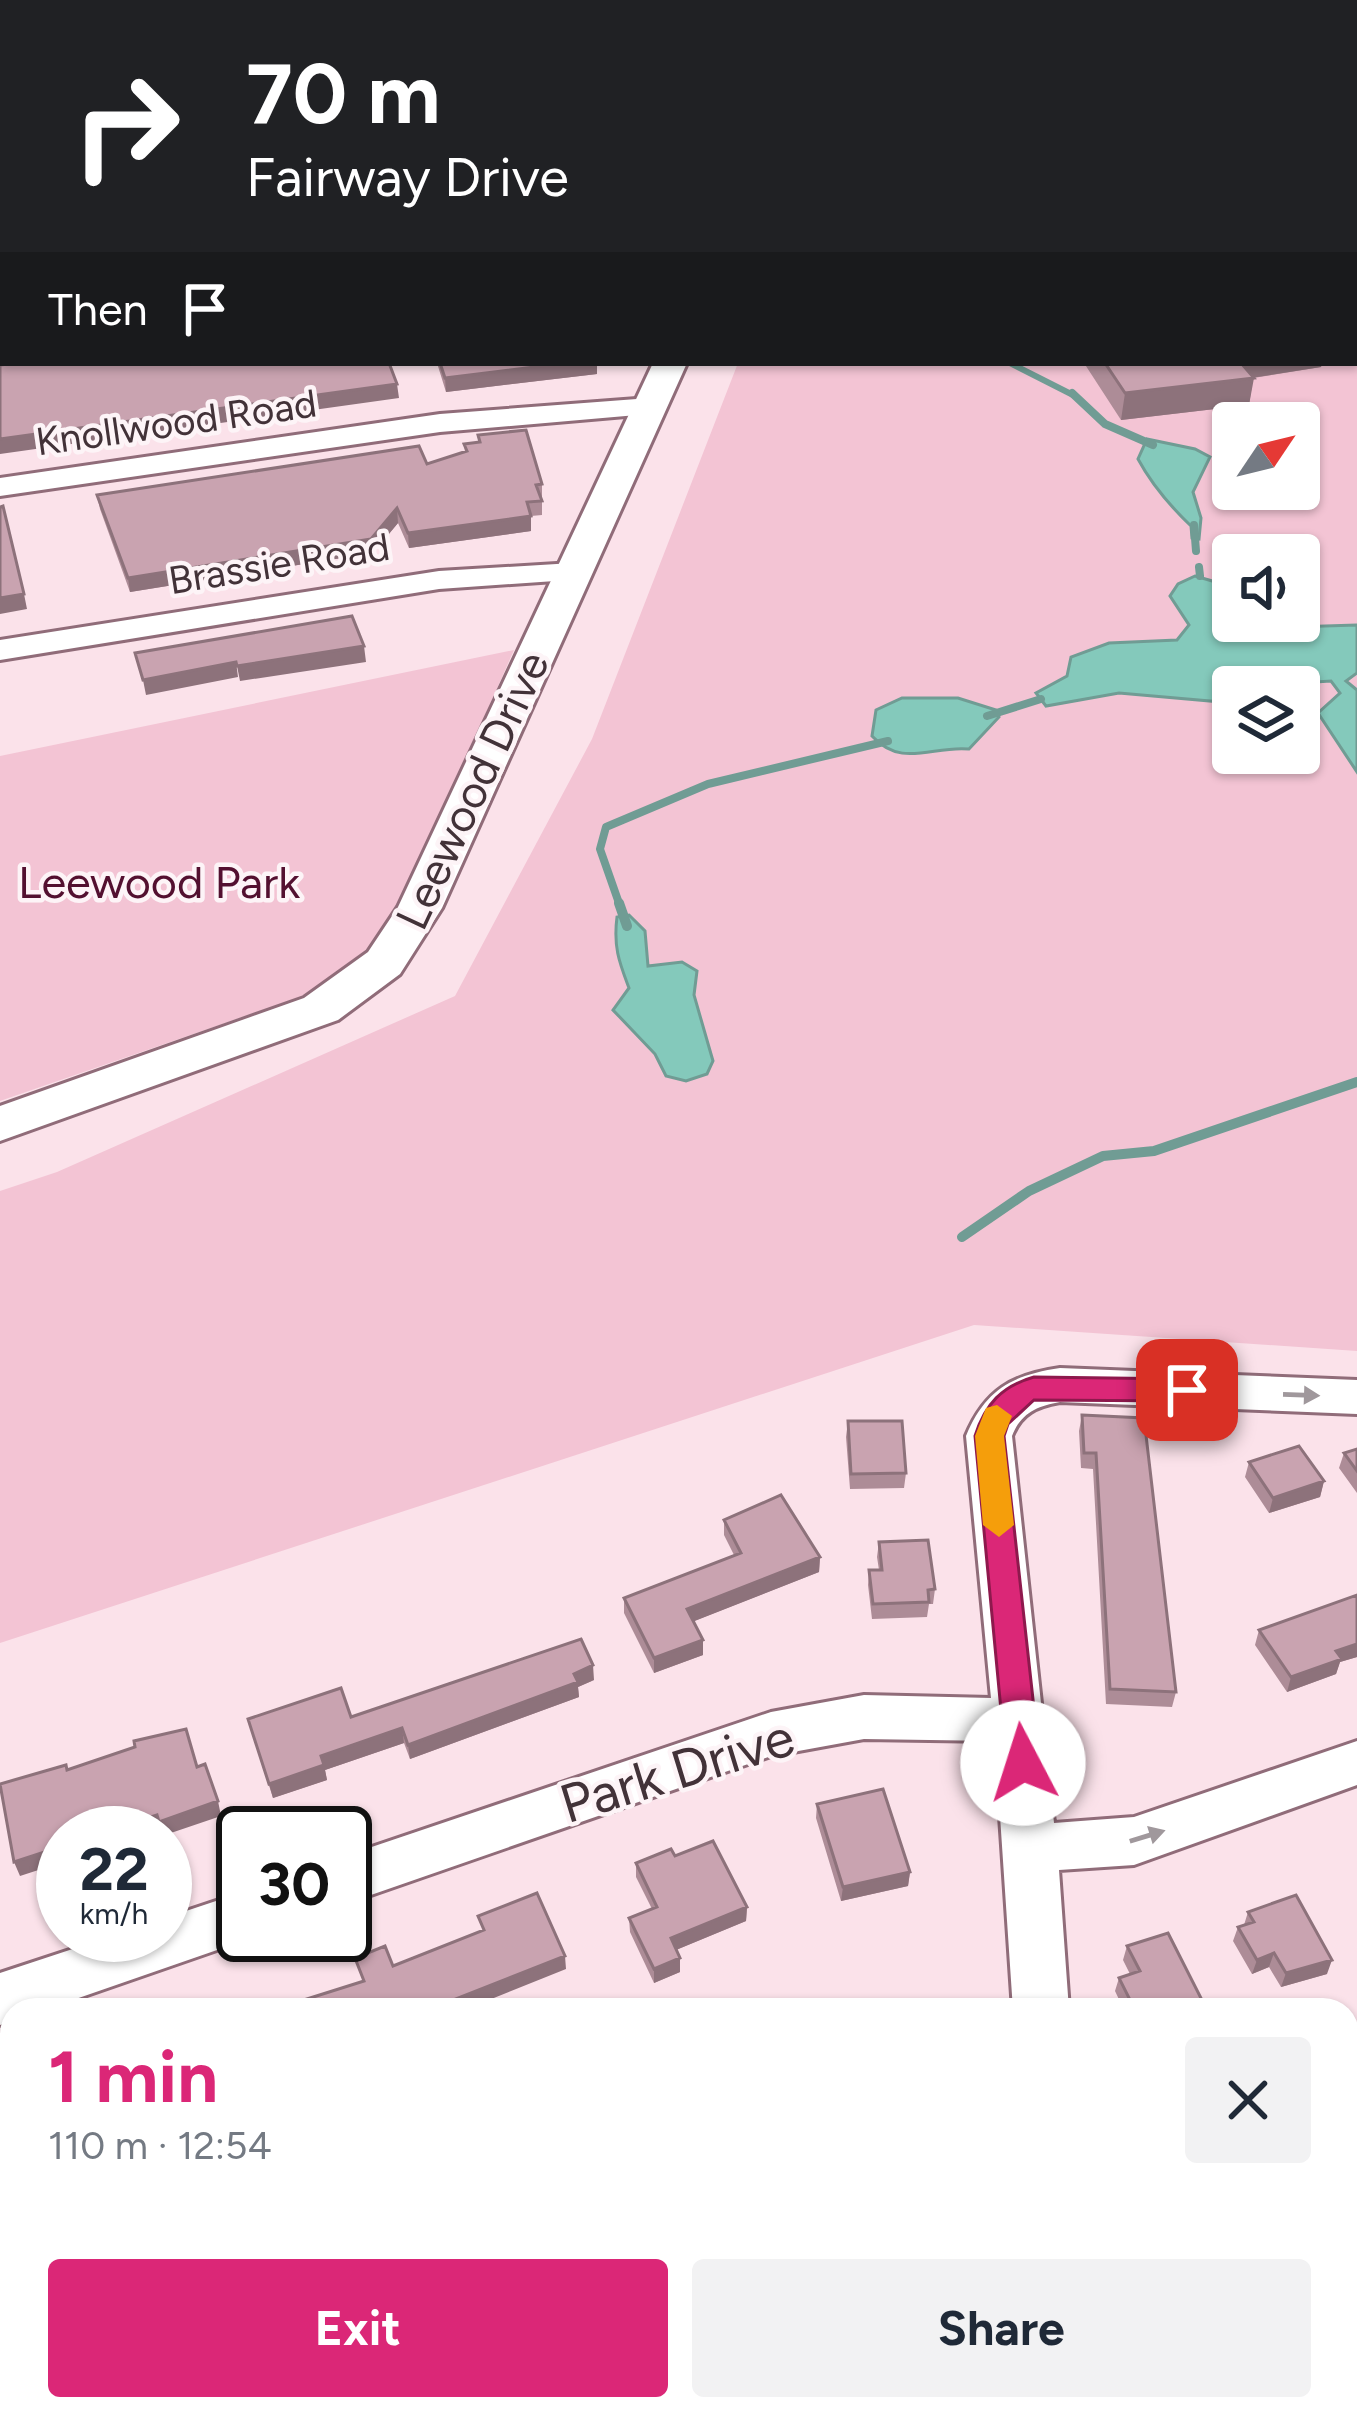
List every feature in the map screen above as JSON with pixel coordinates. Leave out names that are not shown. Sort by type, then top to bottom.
[{"type":"street","name":"Leewood Drive","points":[[0,1124],[321,1009],[384,963],[420,908],[669,366]]},
{"type":"street","name":"Knollwood Road","points":[[0,488],[440,423],[650,407]]},
{"type":"street","name":"Brassie Road","points":[[0,650],[423,582],[515,572],[573,572]]},
{"type":"street","points":[[1040,1998],[1031,1848],[989,1436],[994,1420],[1017,1393],[1060,1385],[1357,1397]]},
{"type":"street","name":"Park Drive","points":[[372,1871],[771,1734],[864,1717],[1019,1720]]},
{"type":"street","points":[[1031,1848],[1134,1841],[1357,1763]]},
{"type":"street","points":[[6,1998],[216,1926]]},
{"type":"green space","points":[[737,366],[1357,366],[1357,1351],[974,1325],[0,1643],[0,1191],[57,1172],[455,996],[592,739]]},
{"type":"green space","name":"Leewood Park","points":[[514,650],[395,920],[332,986],[0,1101],[0,756]]},
{"type":"shaded area","points":[[1147,439],[1210,457],[1193,492],[1201,518],[1199,539],[1192,538],[1191,526],[1138,459]]},
{"type":"shaded area","points":[[1195,576],[1212,581],[1212,642],[1320,642],[1320,626],[1357,625],[1357,673],[1346,681],[1357,690],[1357,772],[1320,716],[1340,693],[1331,681],[1320,682],[1320,666],[1212,666],[1212,701],[1119,693],[1046,706],[1036,693],[1067,676],[1071,657],[1109,643],[1177,640],[1189,625],[1170,596],[1178,584]]},
{"type":"shaded area","points":[[902,698],[958,698],[996,710],[999,717],[969,749],[906,754],[883,746],[872,736],[876,710]]},
{"type":"shaded area","points":[[629,915],[645,931],[648,966],[682,962],[697,971],[694,995],[713,1061],[707,1074],[686,1081],[666,1076],[655,1054],[613,1010],[629,988],[616,938],[617,917]]},
{"type":"building","points":[[0,366],[390,366],[397,384],[0,439]]},
{"type":"building","points":[[441,366],[543,366],[445,378]]},
{"type":"building","points":[[1107,366],[1244,366],[1254,378],[1125,393]]},
{"type":"building","points":[[526,430],[542,484],[536,485],[542,501],[527,502],[531,516],[408,533],[397,508],[371,539],[128,578],[97,495],[419,446],[427,464],[467,451],[464,444],[480,442],[478,435]]},
{"type":"building","points":[[0,507],[24,594],[0,598]]},
{"type":"building","points":[[352,616],[364,646],[237,666],[236,662],[143,680],[135,653]]},
{"type":"building","points":[[1082,1415],[1144,1418],[1176,1692],[1110,1689],[1096,1453],[1084,1453]]},
{"type":"building","points":[[848,1421],[902,1421],[906,1473],[851,1474]]},
{"type":"building","points":[[1299,1446],[1324,1481],[1273,1498],[1249,1462]]},
{"type":"building","points":[[1357,1449],[1357,1471],[1344,1453]]},
{"type":"building","points":[[781,1495],[820,1557],[687,1609],[703,1640],[654,1658],[624,1598],[741,1553],[724,1520]]},
{"type":"building","points":[[928,1540],[935,1589],[928,1590],[929,1602],[873,1604],[869,1570],[882,1570],[879,1542]]},
{"type":"building","points":[[1357,1595],[1357,1644],[1336,1651],[1342,1659],[1291,1677],[1259,1630]]},
{"type":"building","points":[[581,1639],[593,1665],[574,1674],[578,1682],[408,1745],[402,1728],[321,1756],[324,1765],[269,1784],[248,1719],[341,1688],[351,1717]]},
{"type":"building","points":[[186,1729],[197,1767],[205,1764],[218,1801],[192,1810],[192,1806],[36,1806],[36,1855],[14,1862],[0,1784],[66,1765],[67,1770],[135,1747],[134,1741]]},
{"type":"building","points":[[883,1789],[910,1872],[843,1887],[817,1804]]},
{"type":"building","points":[[713,1841],[747,1907],[671,1938],[680,1958],[654,1969],[629,1918],[657,1907],[636,1863],[671,1849],[675,1856]]},
{"type":"building","points":[[537,1893],[565,1956],[458,1998],[310,1998],[364,1981],[357,1962],[372,1962],[372,1951],[385,1946],[393,1966],[484,1930],[478,1916]]},
{"type":"building","points":[[1296,1895],[1332,1960],[1286,1973],[1274,1953],[1257,1960],[1238,1927],[1254,1922],[1248,1912]]},
{"type":"building","points":[[1168,1933],[1201,1998],[1129,1998],[1119,1978],[1140,1971],[1127,1946]]},
{"type":"waterway","points":[[1016,366],[1075,396]]},
{"type":"waterway","points":[[1072,393],[1105,424],[1153,445]]},
{"type":"waterway","points":[[1194,525],[1196,551]]},
{"type":"waterway","points":[[1199,567],[1200,576]]},
{"type":"waterway","points":[[987,716],[1041,699]]},
{"type":"waterway","points":[[620,906],[600,849],[606,827],[708,784],[888,741]]},
{"type":"waterway","points":[[619,903],[627,926]]},
{"type":"waterway","points":[[962,1237],[1029,1191],[1103,1156],[1154,1151],[1357,1082]]},
{"type":"slow traffic","points":[[997,1416],[989,1436],[999,1525]]},
{"type":"route","points":[[1023,1763],[989,1436],[994,1420],[1017,1393],[1034,1389],[1060,1385],[1187,1390]]}]
